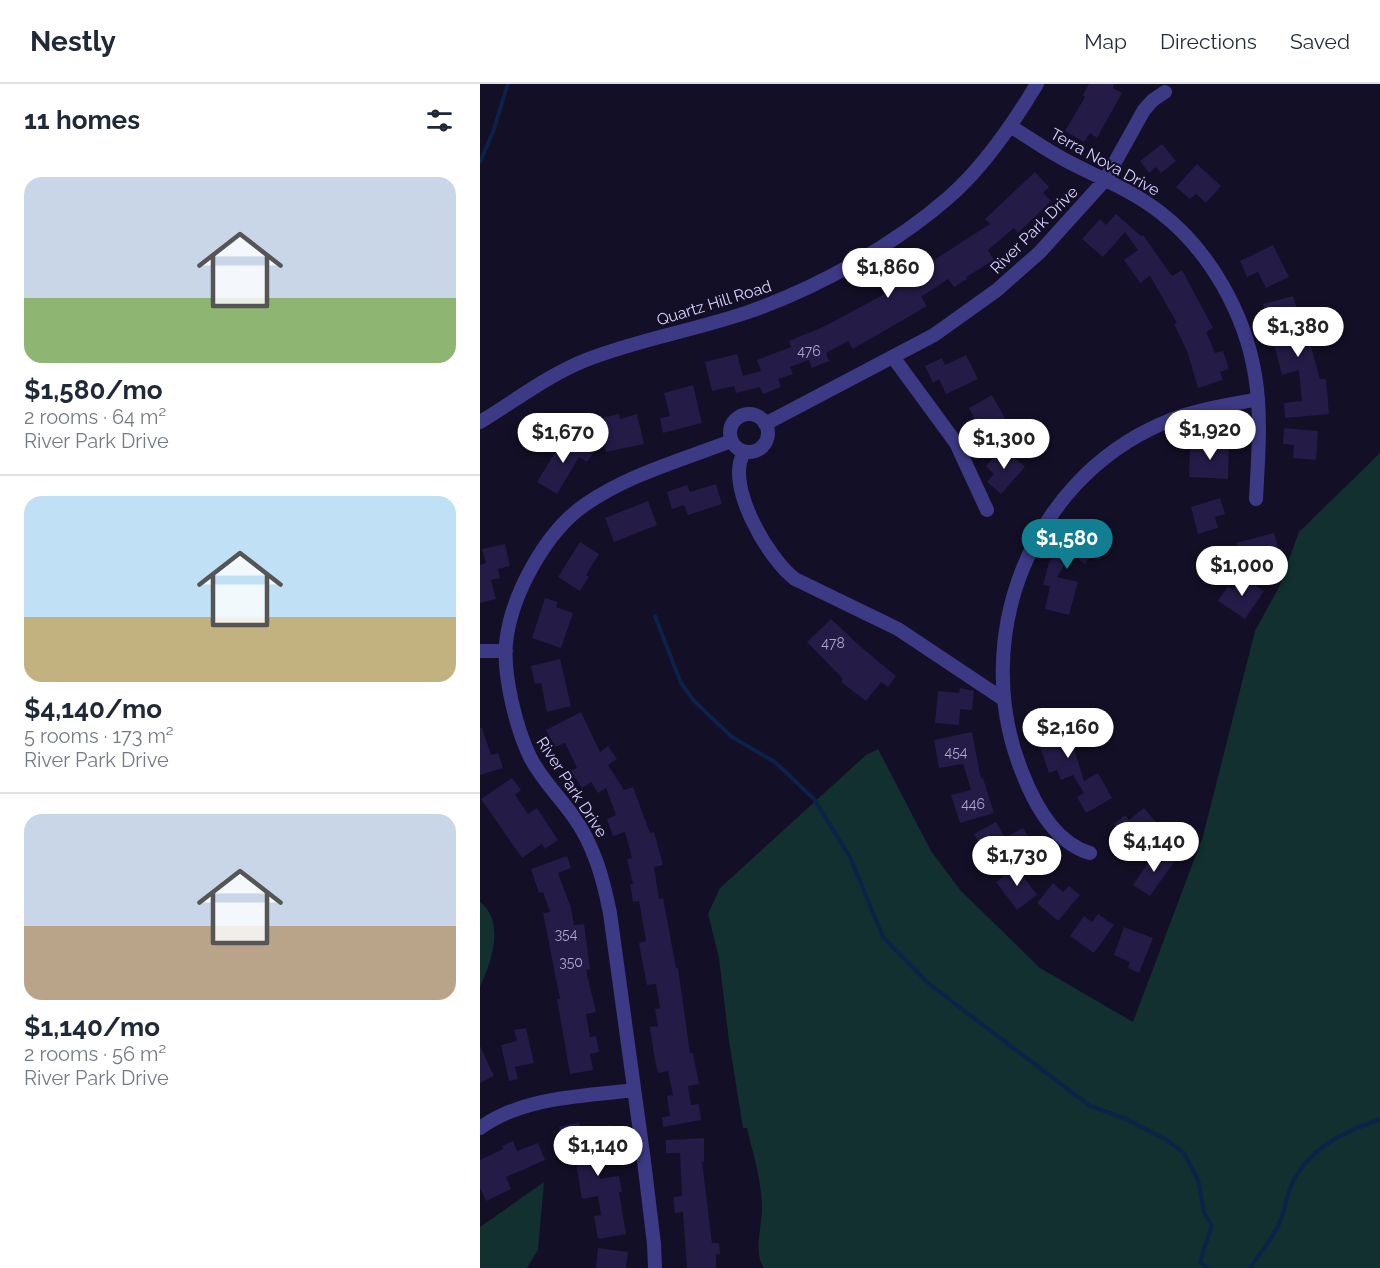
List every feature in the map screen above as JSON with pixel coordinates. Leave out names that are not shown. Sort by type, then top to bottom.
[{"type":"street","name":"Quartz Hill Road","points":[[480,422],[534,387],[584,361],[750,311],[813,285],[850,264],[912,226],[949,197],[1010,126],[1037,84]]},
{"type":"street","name":"River Park Drive","points":[[765,424],[934,335],[997,290],[1040,252],[1105,180],[1144,110],[1165,92]]},
{"type":"street","name":"Terra Nova Drive","points":[[1010,126],[1062,159],[1105,180],[1160,212],[1188,238],[1209,264],[1232,304],[1246,340],[1255,375],[1259,427],[1256,499]]},
{"type":"street","points":[[893,357],[956,443],[987,510]]},
{"type":"street","points":[[1090,853],[1083,851],[1061,836],[1036,802],[1014,752],[1003,699],[1002,657],[1007,617],[1020,574],[1038,536],[1072,490],[1117,449],[1159,424],[1187,414],[1258,399]]},
{"type":"street","points":[[742,415],[755,415],[765,424],[767,435],[763,446],[758,450],[744,453],[731,441],[733,423],[742,415]]},
{"type":"street","name":"River Park Drive","points":[[655,1268],[653,1232],[634,1090],[610,913],[602,876],[581,827],[541,775],[521,738],[514,714],[506,651],[512,619],[522,588],[534,562],[565,522],[583,505],[622,482],[731,441]]},
{"type":"street","points":[[744,453],[738,469],[744,498],[760,532],[782,569],[795,579],[898,629],[1003,699]]},
{"type":"street","points":[[480,651],[506,651]]},
{"type":"street","points":[[480,1128],[490,1121],[532,1104],[634,1090]]},
{"type":"green space","points":[[1380,453],[1380,1268],[764,1268],[759,1255],[762,1208],[757,1168],[747,1128],[743,1128],[719,958],[708,914],[720,888],[866,755],[878,749],[931,851],[961,891],[1040,968],[1133,1022],[1203,836],[1255,631],[1279,587],[1299,532]]},
{"type":"green space","points":[[480,902],[488,910],[493,920],[494,943],[480,987]]},
{"type":"green space","points":[[544,1182],[538,1250],[527,1268],[480,1268],[480,1227]]},
{"type":"building","points":[[1089,84],[1114,84],[1113,88],[1122,93],[1097,138],[1090,133],[1084,142],[1065,131],[1085,97],[1083,95]]},
{"type":"building","points":[[1162,144],[1176,161],[1161,173],[1156,167],[1149,173],[1140,161]]},
{"type":"building","points":[[1197,164],[1221,186],[1206,203],[1196,194],[1190,199],[1176,187]]},
{"type":"building","points":[[1035,172],[1049,187],[1043,193],[1051,201],[1018,233],[1014,228],[988,250],[994,260],[966,277],[967,279],[954,287],[948,279],[921,297],[927,306],[853,349],[848,341],[826,353],[829,361],[812,368],[809,360],[790,367],[793,374],[778,379],[781,387],[763,394],[760,387],[736,393],[734,386],[712,391],[705,362],[737,354],[743,376],[761,371],[757,360],[791,347],[789,341],[823,327],[894,289],[893,286],[925,269],[923,267],[990,224],[985,219]]},
{"type":"building","points":[[1116,214],[1141,236],[1143,235],[1172,276],[1182,270],[1213,328],[1206,332],[1215,353],[1223,351],[1229,369],[1220,372],[1223,380],[1198,388],[1187,351],[1174,324],[1177,323],[1150,276],[1140,283],[1124,260],[1138,250],[1125,232],[1103,257],[1082,239],[1100,219],[1106,225]]},
{"type":"building","points":[[1273,245],[1289,277],[1266,288],[1258,272],[1247,277],[1240,261]]},
{"type":"building","points":[[1293,296],[1297,309],[1302,307],[1320,379],[1326,379],[1329,414],[1285,418],[1284,403],[1302,401],[1299,370],[1282,375],[1273,340],[1282,338],[1277,319],[1268,322],[1263,304]]},
{"type":"building","points":[[966,355],[978,379],[946,394],[939,379],[933,383],[925,366],[942,358],[945,365]]},
{"type":"building","points":[[693,385],[702,423],[663,433],[660,418],[670,416],[664,393]]},
{"type":"building","points":[[992,395],[1007,422],[976,439],[967,424],[975,419],[969,408]]},
{"type":"building","points":[[619,414],[620,419],[637,414],[644,444],[606,452],[598,419]]},
{"type":"building","points":[[1284,428],[1318,431],[1316,460],[1293,458],[1294,445],[1283,444]]},
{"type":"building","points":[[566,435],[594,452],[587,462],[579,457],[557,494],[537,482]]},
{"type":"building","points":[[1215,439],[1229,439],[1228,479],[1189,477],[1190,447],[1215,448]]},
{"type":"building","points":[[1003,447],[1025,467],[1001,494],[987,482],[994,474],[986,466]]},
{"type":"building","points":[[716,484],[722,504],[688,515],[684,505],[672,509],[667,492],[687,485],[690,492]]},
{"type":"building","points":[[1220,498],[1225,514],[1215,517],[1218,528],[1198,534],[1191,507]]},
{"type":"building","points":[[648,501],[657,525],[614,542],[605,518]]},
{"type":"building","points":[[1078,526],[1100,540],[1085,564],[1071,555],[1057,577],[1078,582],[1069,615],[1045,609],[1050,586],[1043,585],[1049,563],[1064,537],[1069,540]]},
{"type":"building","points":[[1274,533],[1280,554],[1241,564],[1236,543]]},
{"type":"building","points":[[580,542],[599,554],[586,575],[589,577],[580,591],[558,577]]},
{"type":"building","points":[[505,544],[510,566],[498,569],[500,578],[491,580],[496,599],[480,603],[480,565],[486,563],[482,549]]},
{"type":"building","points":[[1242,576],[1264,591],[1245,619],[1218,601],[1228,586],[1233,590]]},
{"type":"building","points":[[545,598],[558,602],[556,607],[573,613],[561,648],[532,638]]},
{"type":"building","points":[[831,619],[896,676],[888,687],[881,682],[866,701],[841,682],[843,679],[807,642]]},
{"type":"building","points":[[560,659],[571,706],[547,712],[541,683],[535,684],[531,666]]},
{"type":"building","points":[[960,688],[974,691],[972,710],[960,709],[959,725],[935,723],[938,691],[959,693]]},
{"type":"building","points":[[1062,709],[1084,781],[1098,773],[1112,798],[1086,813],[1077,797],[1084,793],[1073,775],[1061,780],[1057,770],[1049,773],[1033,727],[1042,724],[1039,716]]},
{"type":"building","points":[[581,712],[600,752],[608,746],[617,759],[608,765],[624,790],[633,787],[650,833],[654,832],[663,865],[654,867],[659,899],[663,898],[676,968],[678,968],[690,1053],[693,1053],[699,1084],[688,1086],[691,1105],[699,1104],[701,1120],[663,1127],[662,1117],[670,1116],[667,1096],[673,1095],[668,1071],[658,1073],[654,1055],[650,1027],[658,1026],[655,1009],[660,1008],[656,984],[647,985],[642,960],[639,943],[646,941],[639,901],[633,902],[630,884],[633,884],[627,859],[632,858],[625,832],[613,836],[607,819],[616,815],[606,788],[598,793],[591,782],[582,788],[571,771],[577,768],[565,743],[555,747],[546,730]]},
{"type":"building","points":[[480,728],[482,728],[491,755],[498,753],[503,768],[480,775]]},
{"type":"building","points":[[972,732],[981,779],[983,778],[994,813],[960,823],[951,795],[971,790],[966,773],[963,764],[939,768],[934,740]]},
{"type":"building","points":[[512,778],[521,790],[515,795],[528,814],[537,808],[558,840],[545,849],[542,844],[522,858],[481,799]]},
{"type":"building","points":[[1144,808],[1162,829],[1143,845],[1134,834],[1127,839],[1114,824],[1125,815],[1129,820]]},
{"type":"building","points":[[996,822],[1005,838],[1023,828],[1031,841],[991,864],[974,834]]},
{"type":"building","points":[[1157,850],[1174,862],[1150,896],[1133,885]]},
{"type":"building","points":[[567,856],[571,868],[558,873],[571,908],[574,925],[584,924],[590,969],[586,970],[596,1012],[586,1014],[590,1037],[596,1036],[599,1052],[590,1054],[593,1070],[570,1074],[557,999],[560,999],[543,913],[550,912],[543,892],[539,893],[531,869]]},
{"type":"building","points":[[1022,862],[1029,871],[1023,876],[1037,895],[1017,910],[996,882]]},
{"type":"building","points":[[1053,883],[1063,892],[1069,886],[1080,895],[1058,921],[1037,903]]},
{"type":"building","points":[[1098,914],[1114,925],[1094,953],[1070,936],[1084,916],[1092,922]]},
{"type":"building","points":[[1124,927],[1153,938],[1139,973],[1128,968],[1130,962],[1114,955]]},
{"type":"building","points":[[526,1028],[534,1063],[515,1067],[518,1079],[509,1081],[501,1045],[517,1041],[514,1030]]},
{"type":"building","points":[[480,1046],[494,1076],[480,1083]]},
{"type":"building","points":[[579,1122],[581,1132],[611,1125],[617,1151],[595,1156],[600,1179],[619,1176],[622,1192],[619,1192],[626,1234],[598,1239],[594,1216],[601,1215],[598,1196],[582,1199],[576,1163],[586,1161],[581,1139],[563,1143],[559,1127]]},
{"type":"building","points":[[704,1138],[704,1162],[702,1162],[712,1243],[719,1243],[720,1254],[716,1254],[716,1268],[687,1268],[683,1212],[675,1213],[673,1197],[682,1196],[680,1153],[666,1153],[666,1140]]},
{"type":"building","points":[[513,1141],[517,1151],[538,1143],[545,1160],[506,1177],[511,1189],[486,1201],[480,1188],[480,1160],[503,1149],[502,1146]]},
{"type":"building","points":[[598,1248],[628,1252],[626,1268],[596,1268]]},
{"type":"waterway","points":[[480,162],[493,132],[508,84]]},
{"type":"waterway","points":[[655,616],[681,683],[694,701],[732,737],[775,762],[814,799],[850,857],[883,937],[929,984],[1090,1106],[1124,1118],[1167,1140],[1184,1153],[1198,1180],[1204,1213],[1212,1225],[1200,1262],[1208,1268]]},
{"type":"waterway","points":[[1250,1268],[1276,1231],[1291,1186],[1307,1162],[1340,1136],[1380,1119]]}]
